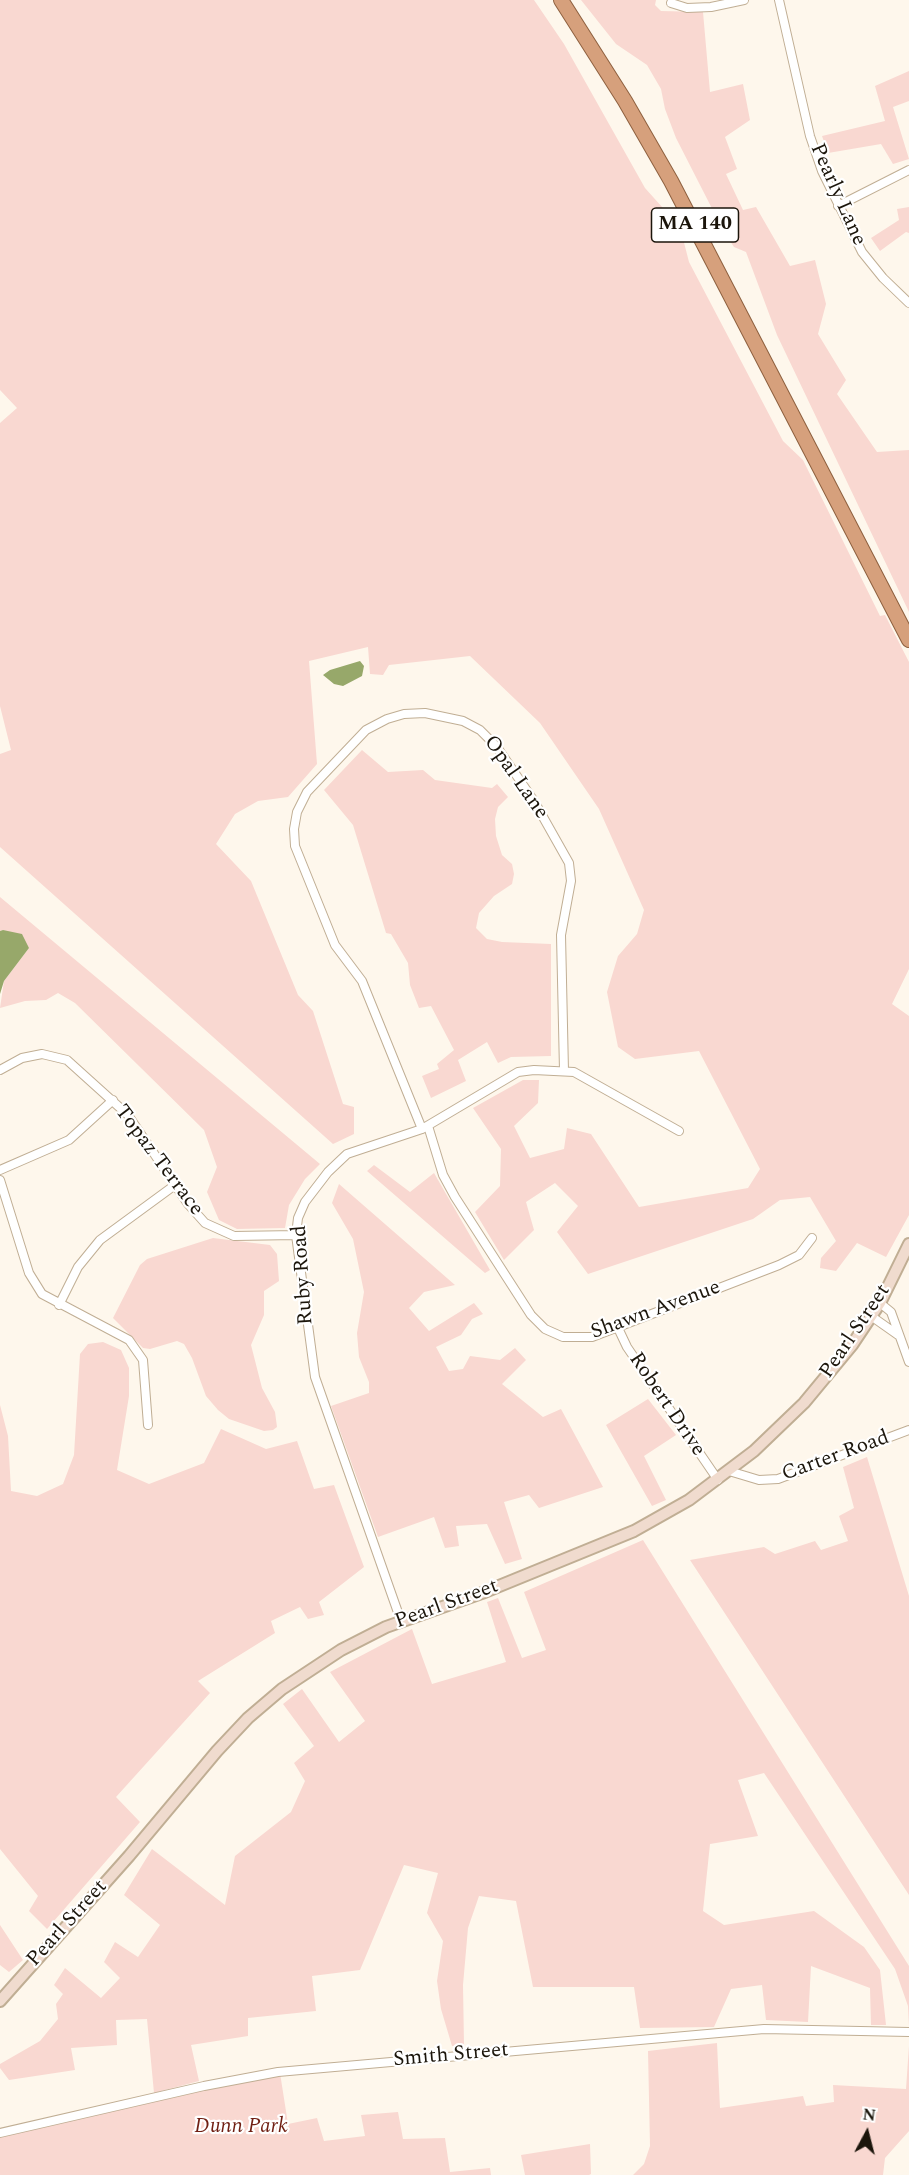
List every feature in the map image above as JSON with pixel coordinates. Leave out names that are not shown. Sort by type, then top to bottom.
[{"type":"highway","name":"MA 140","points":[[561,0],[630,109],[671,181],[909,640]]},
{"type":"main road","name":"Pearl Street","points":[[0,2001],[248,1718],[282,1689],[363,1638],[400,1621],[482,1593],[615,1540],[672,1510],[729,1472],[770,1437],[804,1403],[836,1365],[880,1303],[909,1244]]},
{"type":"street","points":[[671,3],[687,8],[711,7],[744,0]]},
{"type":"street","name":"Pearly Lane","points":[[779,0],[812,144],[838,206],[867,259],[909,303]]},
{"type":"street","points":[[838,206],[909,170]]},
{"type":"street","name":"Opal Lane","points":[[425,1127],[362,981],[335,945],[296,847],[294,829],[297,812],[307,792],[366,730],[387,719],[404,714],[426,713],[463,721],[480,730],[497,747],[534,801],[569,863],[571,881],[561,935],[564,1071]]},
{"type":"street","name":"Topaz Terrace","points":[[0,1070],[22,1058],[42,1054],[67,1060],[128,1115],[188,1204],[205,1223],[224,1233],[255,1238],[296,1235]]},
{"type":"street","name":"Ruby Road","points":[[400,1621],[317,1385],[296,1235],[298,1218],[305,1202],[342,1158],[354,1151],[425,1127],[518,1072],[564,1071],[584,1076],[679,1131]]},
{"type":"street","points":[[0,1170],[69,1140],[113,1100]]},
{"type":"street","name":"Shawn Avenue","points":[[425,1127],[443,1175],[455,1197],[537,1323],[554,1334],[573,1339],[592,1337],[618,1328],[790,1261],[806,1248],[812,1238]]},
{"type":"street","points":[[0,1180],[29,1273],[42,1294],[129,1340],[143,1360],[148,1425]]},
{"type":"street","points":[[59,1305],[78,1267],[100,1240],[175,1185]]},
{"type":"street","points":[[880,1303],[891,1312],[909,1362]]},
{"type":"street","points":[[871,1316],[894,1331],[901,1339]]},
{"type":"street","name":"Robert Drive","points":[[618,1328],[627,1347],[718,1480]]},
{"type":"street","name":"Carter Road","points":[[729,1472],[759,1480],[778,1479],[909,1430]]},
{"type":"street","name":"Smith Street","points":[[0,2133],[204,2086],[278,2072],[764,2029],[909,2032]]},
{"type":"green space","points":[[0,0],[534,0],[564,44],[645,188],[680,227],[689,262],[783,441],[803,460],[880,616],[885,615],[909,662],[909,969],[892,1004],[909,1016],[909,1215],[886,1257],[857,1243],[836,1271],[820,1268],[821,1258],[836,1241],[810,1197],[780,1200],[753,1219],[588,1274],[557,1232],[578,1206],[555,1183],[526,1202],[534,1230],[504,1260],[475,1212],[500,1186],[501,1149],[473,1108],[523,1080],[539,1080],[538,1103],[514,1126],[530,1158],[564,1149],[567,1128],[591,1134],[639,1207],[748,1188],[760,1169],[699,1051],[635,1059],[618,1047],[607,992],[618,956],[637,934],[644,910],[599,809],[540,723],[470,656],[389,665],[383,675],[370,674],[368,647],[309,661],[317,764],[288,797],[258,801],[235,814],[216,844],[251,881],[298,995],[313,1011],[343,1104],[354,1107],[354,1134],[333,1144],[0,847],[0,754],[11,750],[0,706],[0,423],[17,408],[0,390]]},
{"type":"green space","points":[[581,0],[656,0],[655,5],[661,11],[703,12],[710,92],[743,84],[750,120],[725,137],[737,169],[726,174],[743,210],[756,207],[790,266],[815,260],[826,304],[818,334],[846,380],[837,394],[877,452],[909,450],[909,612],[777,335],[746,252],[734,247],[724,232],[676,138],[665,109],[661,89],[647,65],[616,44]]},
{"type":"green space","points":[[909,71],[909,101],[893,107],[909,159],[893,164],[881,144],[828,153],[822,136],[885,121],[875,86]]},
{"type":"green space","points":[[909,207],[909,233],[906,232],[880,251],[871,238],[899,220],[897,209]]},
{"type":"green space","points":[[362,750],[388,772],[423,770],[435,780],[492,788],[497,784],[508,797],[498,807],[495,819],[496,836],[502,855],[512,864],[514,874],[512,884],[494,896],[479,913],[476,928],[487,939],[502,942],[551,944],[551,1056],[511,1057],[498,1063],[487,1042],[458,1060],[466,1081],[431,1098],[422,1076],[439,1069],[437,1064],[454,1050],[431,1006],[419,1008],[410,985],[408,963],[391,934],[386,933],[353,825],[324,790]]},
{"type":"green space","points":[[0,897],[320,1164],[305,1179],[289,1205],[285,1228],[237,1229],[219,1220],[207,1192],[217,1167],[204,1130],[75,1003],[58,993],[46,1000],[25,1001],[0,1008],[4,981],[29,948],[3,930],[0,931]]},
{"type":"green space","points":[[374,1165],[410,1192],[434,1173],[490,1270],[485,1273],[367,1171]]},
{"type":"green space","points":[[339,1184],[455,1285],[424,1292],[409,1308],[429,1331],[474,1303],[483,1314],[472,1319],[461,1335],[436,1347],[449,1371],[463,1369],[470,1356],[500,1360],[515,1348],[526,1360],[502,1384],[543,1417],[561,1409],[603,1487],[539,1508],[529,1495],[504,1502],[522,1559],[505,1564],[487,1524],[456,1526],[459,1546],[445,1548],[434,1517],[378,1537],[331,1406],[369,1393],[369,1382],[359,1357],[357,1333],[364,1292],[353,1239],[332,1203]]},
{"type":"green space","points":[[213,1238],[270,1245],[277,1254],[279,1281],[264,1291],[264,1315],[251,1345],[262,1388],[275,1412],[277,1427],[273,1430],[264,1431],[229,1419],[218,1410],[206,1396],[192,1358],[184,1344],[177,1341],[150,1349],[143,1348],[113,1318],[140,1265],[147,1259]]},
{"type":"green space","points":[[103,1342],[121,1350],[129,1368],[129,1396],[117,1470],[149,1484],[204,1463],[221,1429],[266,1449],[297,1441],[314,1489],[334,1485],[364,1567],[319,1602],[324,1615],[308,1619],[300,1607],[271,1621],[275,1633],[198,1681],[210,1693],[116,1797],[140,1822],[47,1929],[29,1911],[38,1896],[0,1849],[0,1405],[8,1436],[11,1491],[37,1496],[63,1484],[74,1455],[80,1354],[88,1344]]},
{"type":"green space","points":[[648,1399],[676,1435],[644,1456],[666,1500],[652,1506],[606,1425]]},
{"type":"green space","points":[[867,1457],[909,1596],[909,1895],[690,1560],[764,1547],[775,1554],[815,1541],[821,1550],[848,1541],[839,1516],[854,1508],[843,1467]]},
{"type":"green space","points":[[643,1540],[909,1966],[909,2027],[908,2006],[895,1969],[764,1773],[738,1780],[758,1836],[710,1844],[703,1911],[724,1925],[814,1911],[864,1947],[880,1970],[886,2025],[871,2025],[870,1988],[811,1966],[808,2022],[766,2020],[762,1985],[731,1989],[714,2027],[640,2028],[634,1987],[533,1987],[516,1901],[479,1896],[468,1928],[463,1985],[464,2045],[452,2046],[441,2009],[437,1981],[443,1941],[427,1913],[438,1873],[404,1865],[360,1970],[312,1976],[316,2011],[248,2018],[248,2036],[191,2045],[199,2081],[154,2093],[147,2019],[116,2020],[117,2045],[71,2048],[75,2070],[9,2080],[0,2068],[0,2064],[40,2041],[58,2019],[56,2004],[63,1994],[54,1985],[65,1968],[101,1998],[120,1978],[104,1962],[115,1942],[138,1957],[160,1925],[124,1895],[152,1849],[225,1905],[235,1856],[291,1812],[305,1781],[294,1763],[314,1746],[283,1704],[302,1689],[339,1742],[365,1721],[330,1672],[412,1629],[432,1684],[506,1662],[487,1602],[498,1598],[522,1658],[546,1650],[524,1592]]},
{"type":"green space","points":[[0,1925],[23,1960],[9,1972],[0,1965]]},
{"type":"green space","points":[[717,2043],[720,2108],[803,2096],[806,2106],[834,2102],[833,2085],[906,2089],[909,2046],[909,2131],[885,2158],[883,2175],[633,2175],[644,2164],[650,2146],[648,2051]]},
{"type":"green space","name":"Dunn Park","points":[[280,2073],[288,2124],[317,2118],[324,2141],[365,2136],[361,2115],[398,2112],[403,2139],[445,2138],[450,2172],[490,2168],[491,2175],[0,2175],[0,2135]]},
{"type":"green space","points":[[590,2144],[591,2174],[589,2175],[525,2175],[521,2155]]},
{"type":"shaded area","points":[[360,661],[364,666],[362,676],[343,686],[334,684],[323,675],[330,670]]},
{"type":"shaded area","points":[[0,931],[22,934],[29,948],[4,981],[0,994]]}]
